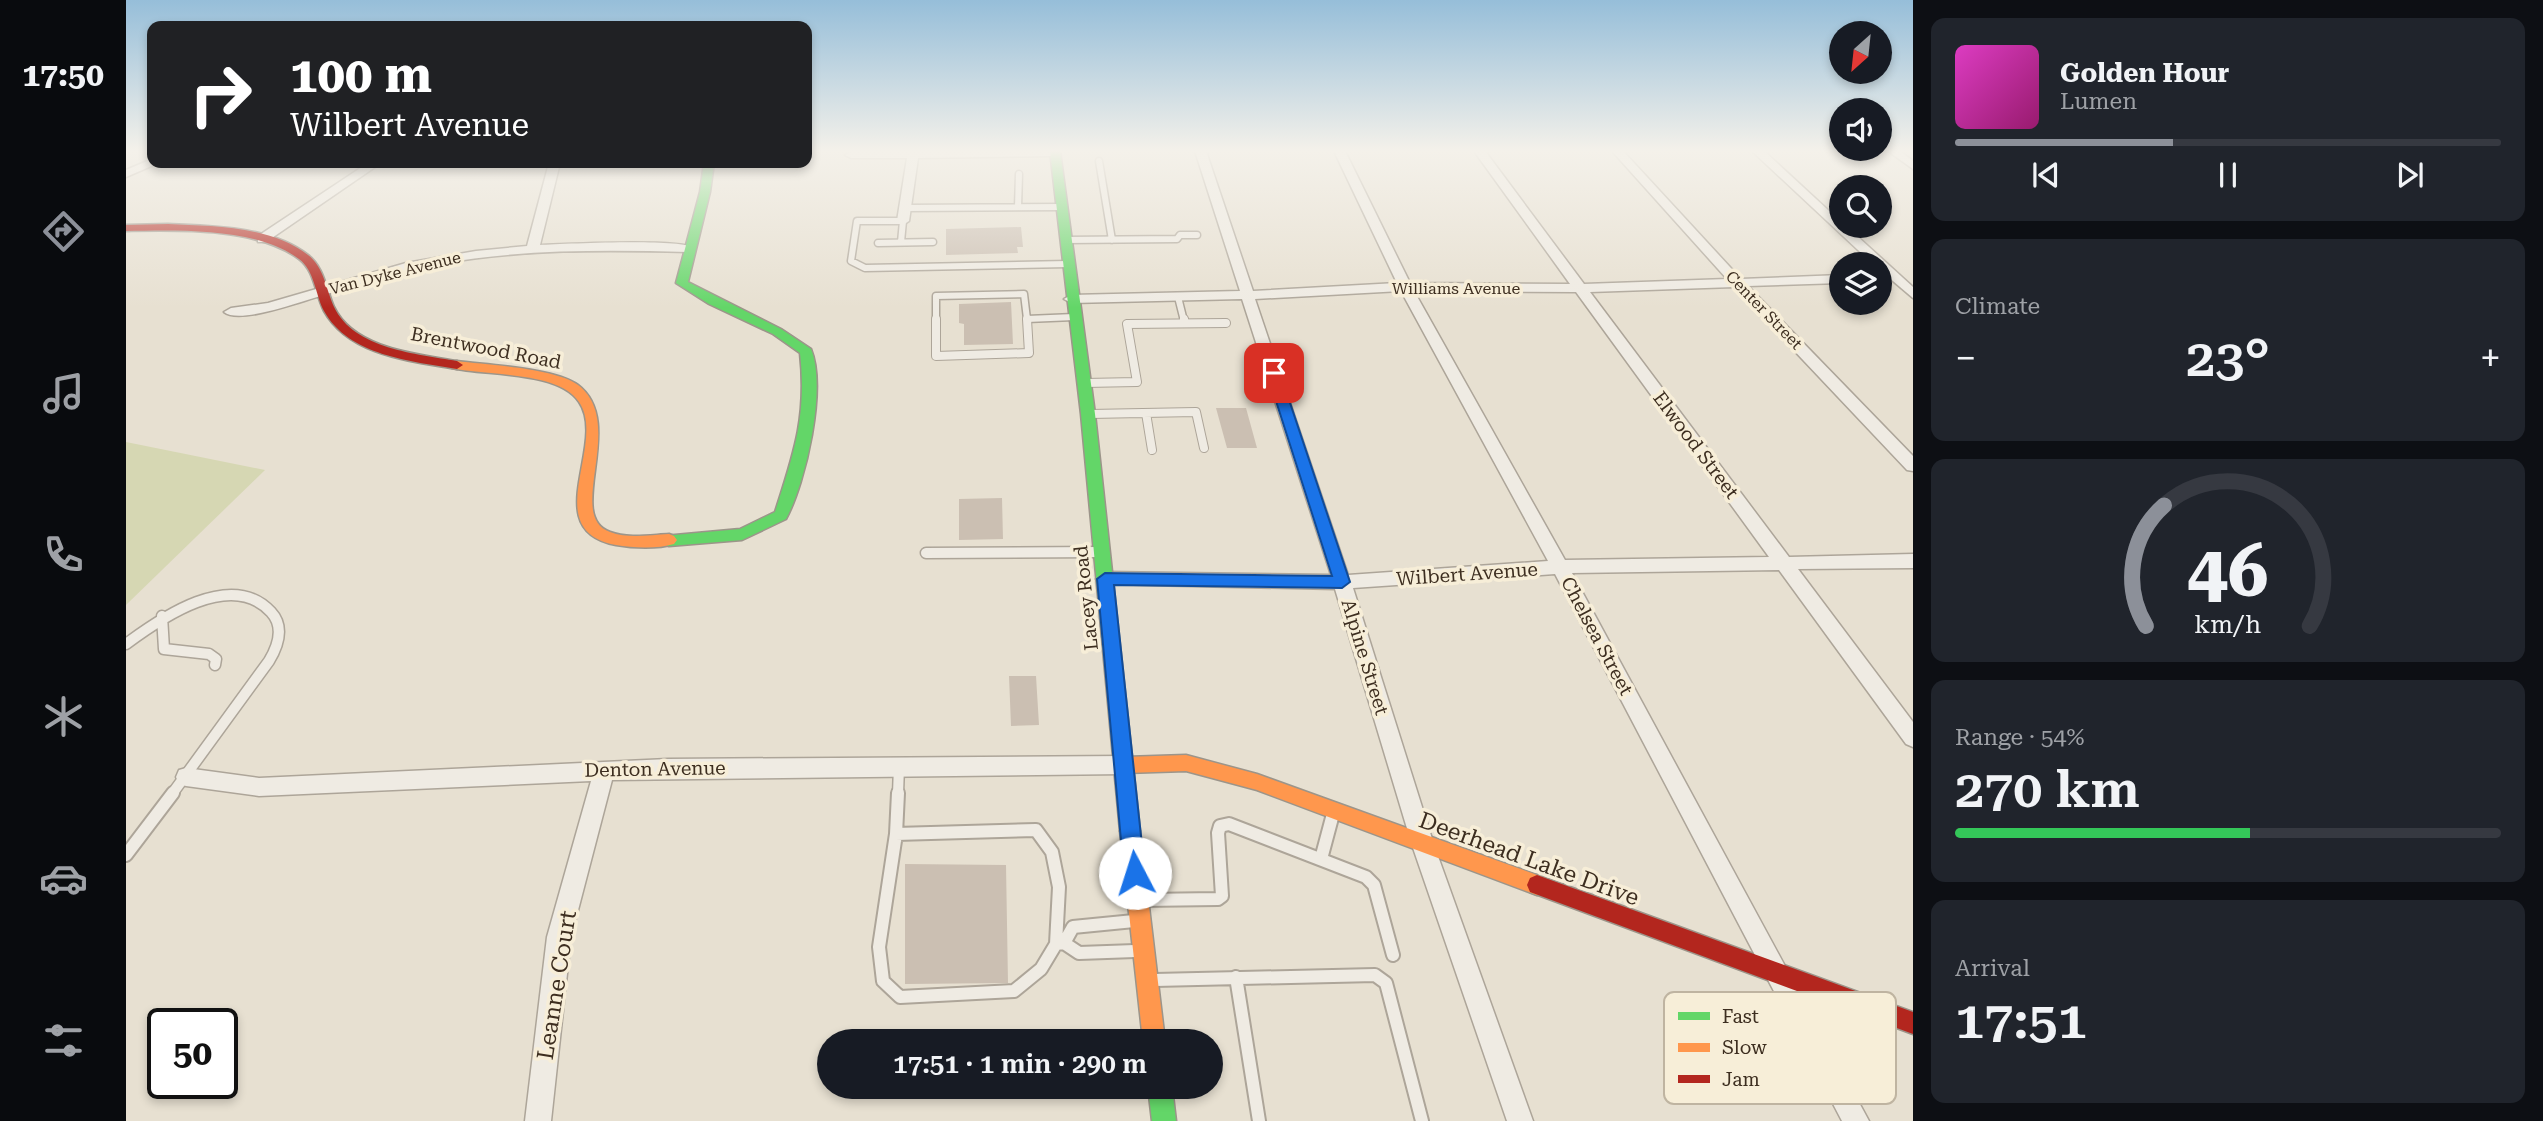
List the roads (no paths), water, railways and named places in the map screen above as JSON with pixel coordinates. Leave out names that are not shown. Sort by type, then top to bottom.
[{"type":"street","points":[[262,239],[315,203]]},
{"type":"street","points":[[533,248],[544,203]]},
{"type":"street","name":"Brentwood Road","points":[[126,228],[178,227],[262,239],[289,248],[305,257],[341,328],[362,341],[400,353],[550,380],[573,388],[589,405],[594,436],[587,466],[586,518],[596,533],[610,537],[689,539],[745,534],[781,515],[804,446],[810,386],[806,352],[797,342],[774,328],[734,313],[687,289],[682,283],[688,248],[702,203]]},
{"type":"street","points":[[904,214],[906,203]]},
{"type":"street","name":"Lacey Road","points":[[1062,203],[1088,414],[1142,951],[1152,1029]]},
{"type":"street","name":"Alpine Street","points":[[1217,203],[1342,582],[1423,845],[1520,1121]]},
{"type":"street","name":"Chelsea Street","points":[[1364,203],[1405,287],[1788,992]]},
{"type":"street","name":"Elwood Street","points":[[1518,203],[1913,738]]},
{"type":"street","name":"Center Street","points":[[1665,203],[1913,466]]},
{"type":"street","points":[[1813,203],[1913,293]]},
{"type":"street","name":"Van Dyke Avenue","points":[[231,312],[258,310],[446,259],[533,248],[688,248]]},
{"type":"street","points":[[1894,278],[1913,278]]},
{"type":"street","name":"Williams Avenue","points":[[1072,299],[1248,295],[1405,287],[1580,288],[1829,279]]},
{"type":"street","name":"Wilbert Avenue","points":[[1105,579],[1342,582],[1560,568],[1913,561]]},
{"type":"street","name":"Deerhead Lake Drive","points":[[1125,765],[1186,763],[1257,782],[1825,992]]},
{"type":"street","name":"Denton Avenue","points":[[186,777],[259,787],[604,770],[1125,765]]},
{"type":"street","name":"Leanne Court","points":[[538,1121],[559,937],[604,770]]},
{"type":"street","name":"Deerhead Lake Drive","points":[[1896,1017],[1913,1023]]},
{"type":"street","points":[[1161,1099],[1164,1121]]},
{"type":"street","name":"Chelsea Street","points":[[1847,1104],[1856,1121]]},
{"type":"lane","points":[[1106,203],[1112,240]]},
{"type":"lane","points":[[1062,207],[904,214],[887,221],[857,221],[851,261],[865,268],[1068,264]]},
{"type":"lane","points":[[901,242],[904,214]]},
{"type":"lane","points":[[1066,240],[1177,239],[1180,235],[1197,235]]},
{"type":"lane","points":[[878,243],[933,242]]},
{"type":"lane","points":[[1024,294],[1027,319],[1029,353],[936,356],[936,296],[1024,294]]},
{"type":"lane","points":[[1178,297],[1185,323]]},
{"type":"lane","points":[[1027,319],[1074,317]]},
{"type":"lane","points":[[1083,383],[1137,382],[1127,324],[1226,323]]},
{"type":"lane","points":[[1088,414],[1196,412],[1204,448]]},
{"type":"lane","points":[[1146,413],[1153,450]]},
{"type":"lane","points":[[926,553],[1103,552]]},
{"type":"lane","points":[[126,644],[162,617],[190,604],[242,596],[261,604],[274,614],[280,624],[279,639],[273,653],[186,777],[126,855]]},
{"type":"lane","points":[[162,617],[163,649],[209,654],[216,659],[215,665]]},
{"type":"lane","points":[[899,766],[895,834],[879,947],[883,981],[900,997],[1014,991],[1041,969],[1073,927],[1139,920]]},
{"type":"lane","points":[[1321,859],[1334,811]]},
{"type":"lane","points":[[1137,900],[1218,900],[1222,896],[1217,833],[1220,826],[1229,824],[1366,877],[1374,885],[1393,955]]},
{"type":"lane","points":[[895,834],[1036,830],[1052,852],[1059,887],[1060,943]]},
{"type":"lane","points":[[1060,943],[1079,953],[1142,951]]},
{"type":"lane","points":[[1146,980],[1375,975],[1387,983],[1422,1121]]},
{"type":"lane","points":[[1236,977],[1259,1121]]}]
